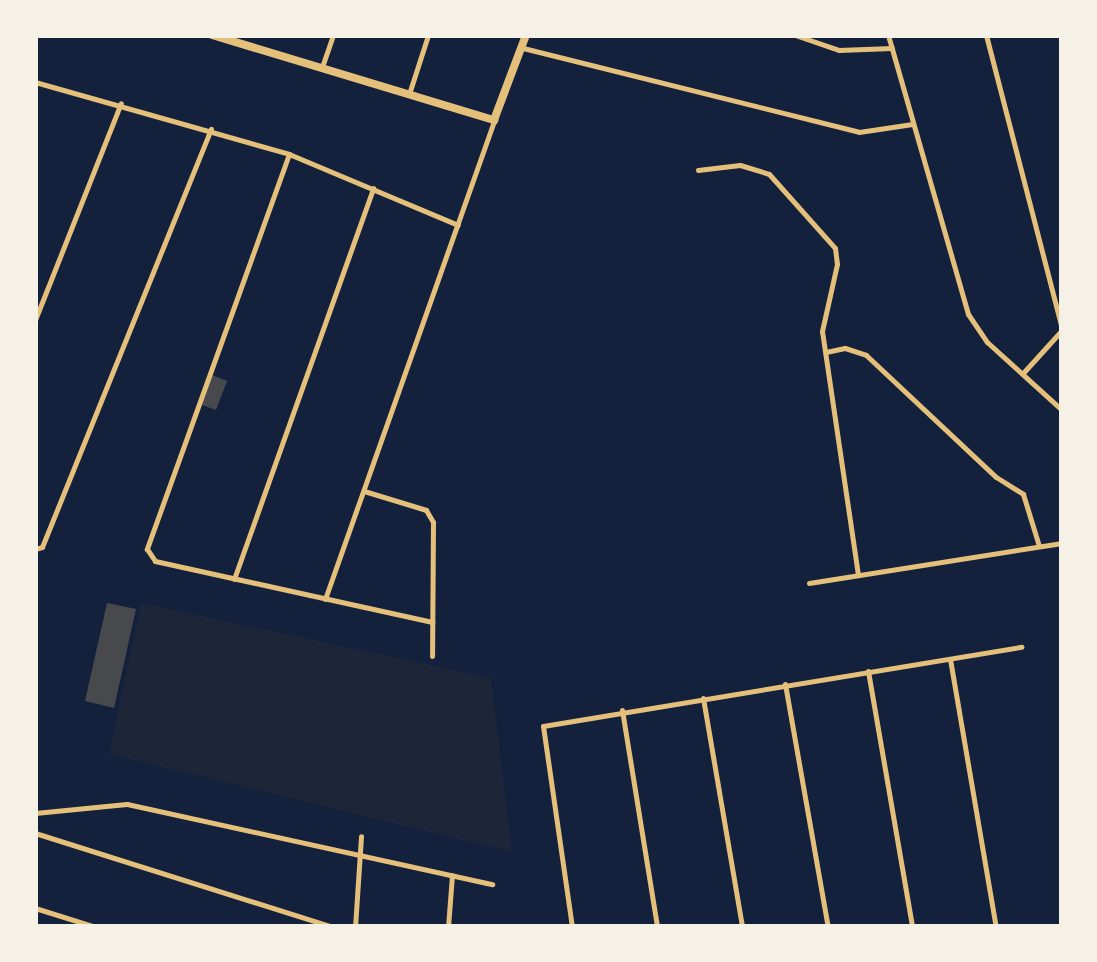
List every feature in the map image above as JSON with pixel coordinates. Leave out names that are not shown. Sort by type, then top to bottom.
[{"type":"main road","points":[[212,35],[238,38],[321,70],[494,120],[526,35]]},
{"type":"street","points":[[321,70],[333,35]]},
{"type":"street","points":[[408,96],[428,35]]},
{"type":"street","points":[[795,35],[840,50],[892,48]]},
{"type":"street","points":[[888,35],[968,314],[1062,410]]},
{"type":"street","points":[[986,35],[1062,329],[1023,373]]},
{"type":"street","points":[[523,48],[859,132],[912,124]]},
{"type":"street","points":[[35,82],[121,103],[289,154],[458,224]]},
{"type":"street","points":[[35,320],[121,103]]},
{"type":"street","points":[[325,599],[494,120]]},
{"type":"street","points":[[35,549],[42,547],[212,129]]},
{"type":"street","points":[[289,154],[147,549],[155,561],[432,622]]},
{"type":"street","points":[[698,170],[740,165],[769,174],[827,237],[837,264],[822,310],[825,352],[858,575]]},
{"type":"street","points":[[234,579],[373,188]]},
{"type":"street","points":[[825,352],[845,348],[866,355],[996,477],[1023,494],[1040,546]]},
{"type":"street","points":[[363,491],[426,510],[433,522],[432,656]]},
{"type":"street","points":[[810,583],[1062,543]]},
{"type":"street","points":[[572,927],[541,732],[547,724],[1022,647]]},
{"type":"street","points":[[950,658],[996,927]]},
{"type":"street","points":[[868,671],[912,927]]},
{"type":"street","points":[[785,684],[828,927]]},
{"type":"street","points":[[703,697],[742,927]]},
{"type":"street","points":[[622,710],[657,927]]},
{"type":"street","points":[[35,813],[127,804],[492,884]]},
{"type":"street","points":[[35,833],[333,927]]},
{"type":"street","points":[[354,927],[361,836]]},
{"type":"street","points":[[448,927],[452,875]]},
{"type":"street","points":[[35,908],[96,927]]},
{"type":"shaded area","points":[[141,603],[491,678],[512,852],[109,754]]},
{"type":"building","points":[[212,375],[227,381],[216,410],[202,405]]},
{"type":"building","points":[[107,603],[136,609],[114,708],[85,701]]}]
